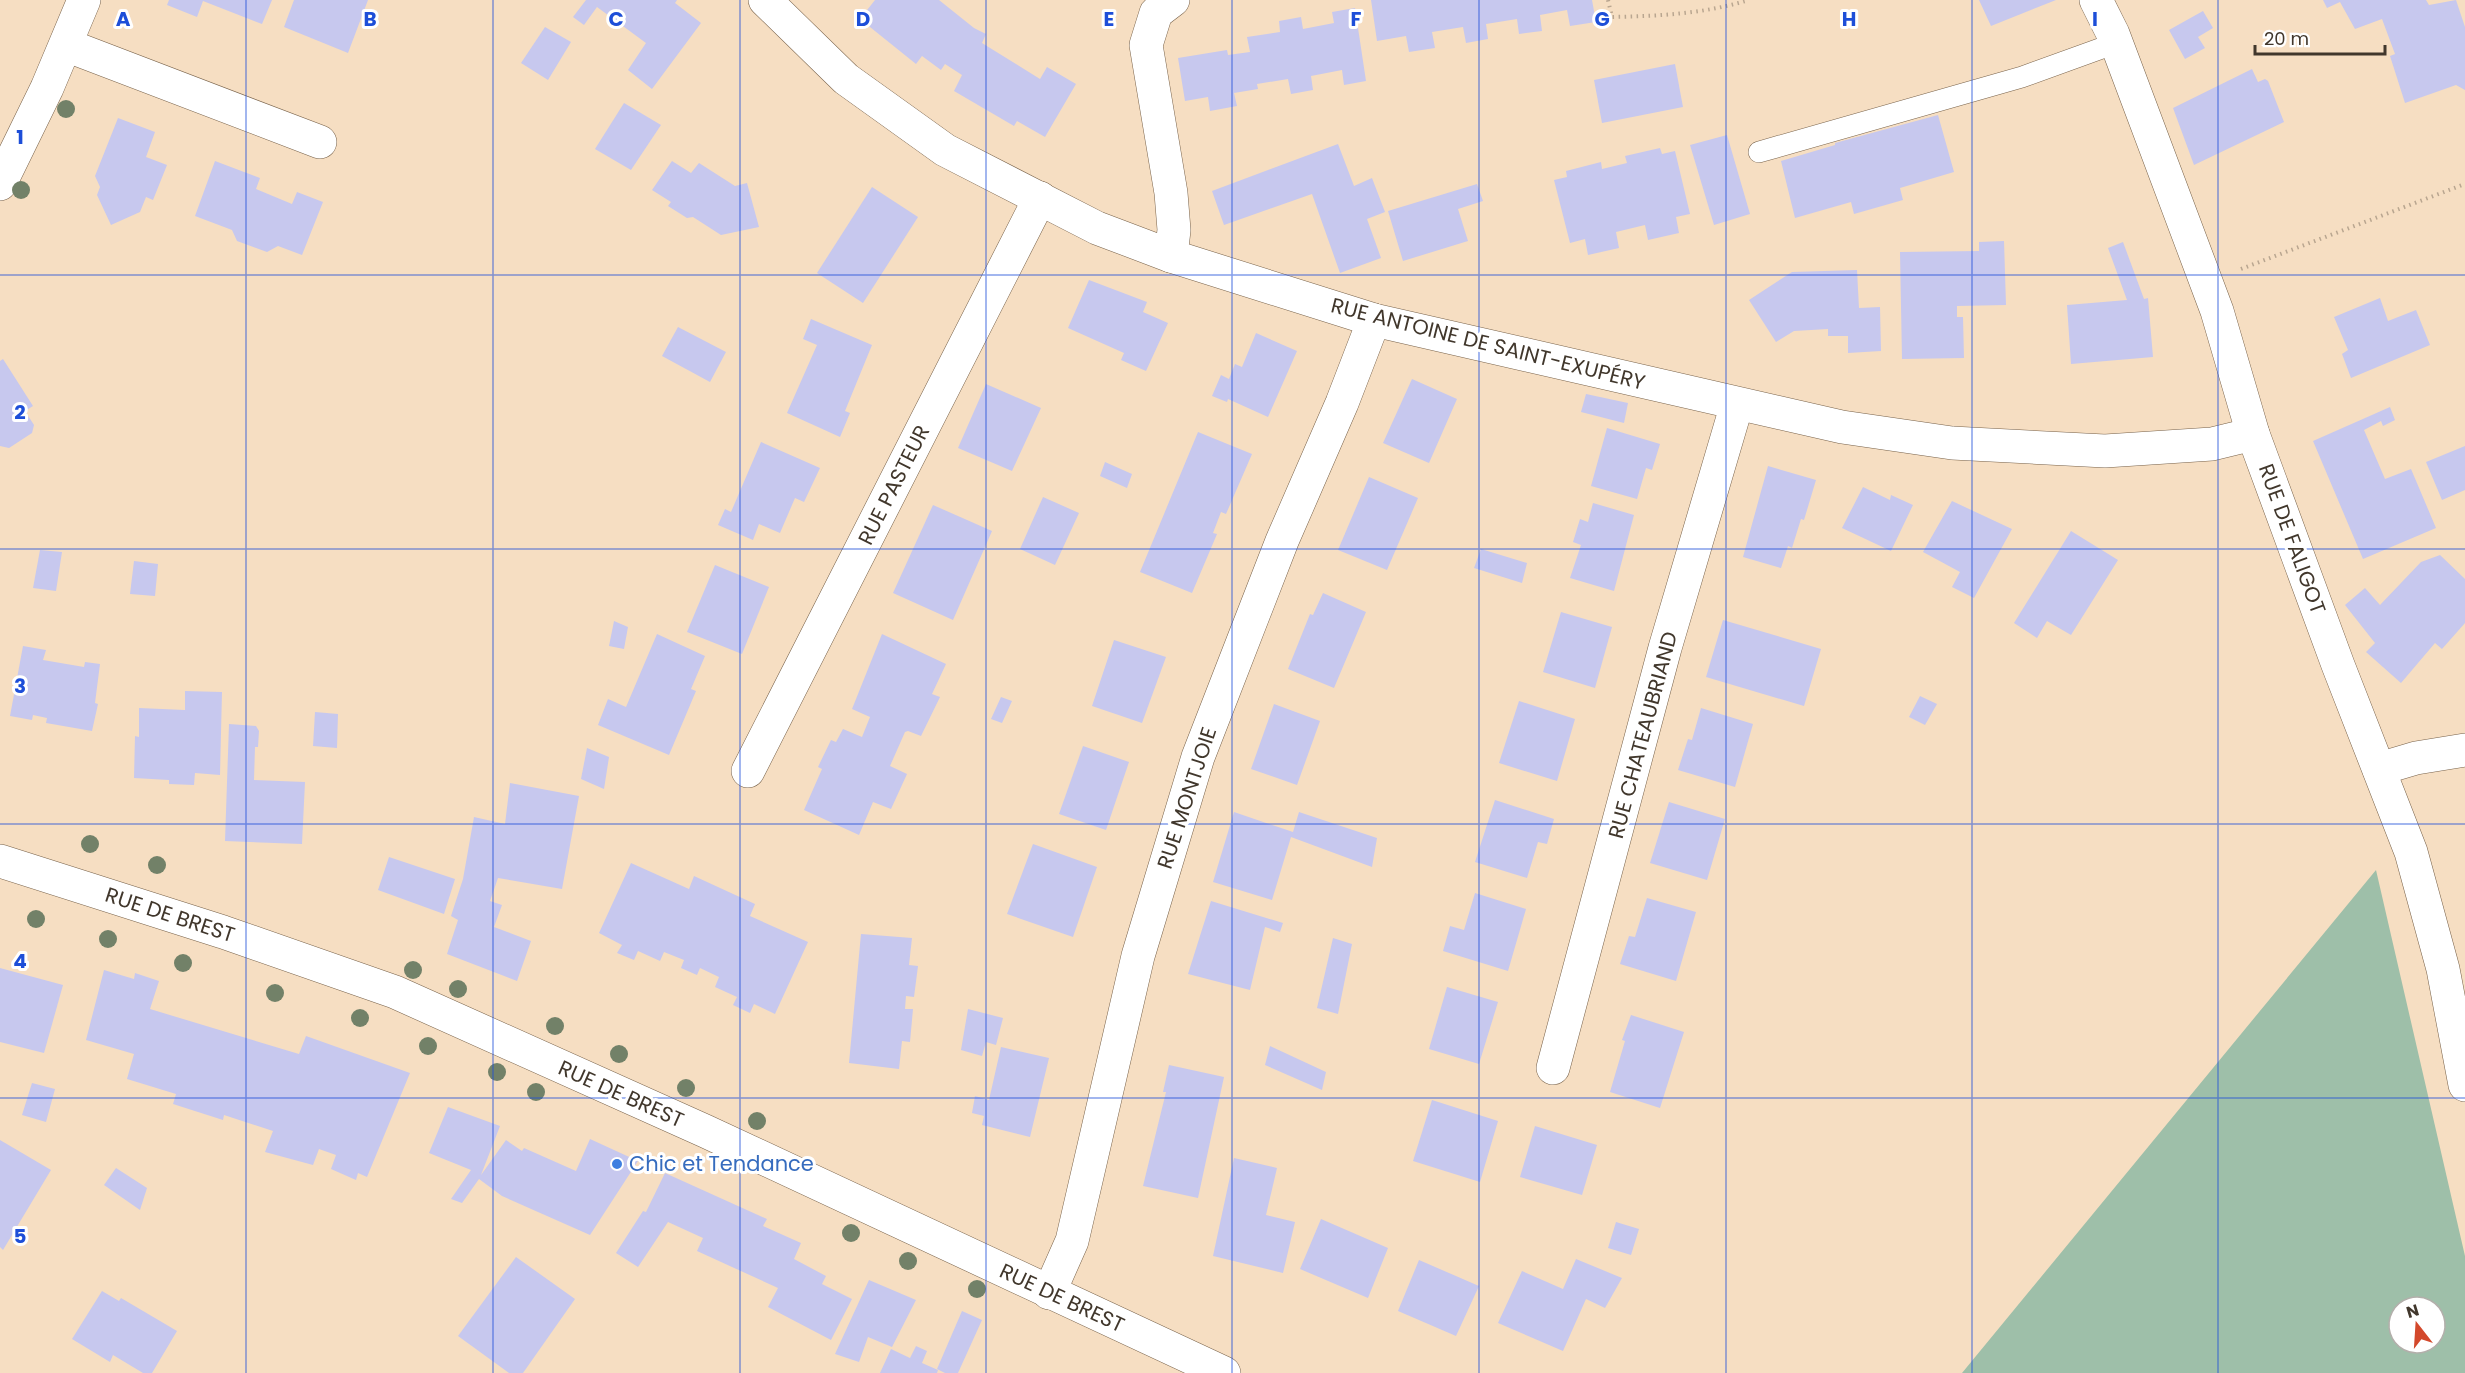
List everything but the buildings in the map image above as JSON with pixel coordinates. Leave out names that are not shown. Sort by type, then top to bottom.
[{"type":"street","points":[[0,184],[66,45],[84,0]]},
{"type":"street","name":"RUE ANTOINE DE SAINT-EXUPÉRY","points":[[765,0],[846,79],[945,150],[1097,228],[1171,256],[1374,320],[1842,427],[1952,443],[2105,451],[2212,444],[2253,434]]},
{"type":"street","points":[[1171,256],[1174,231],[1172,193],[1146,45],[1156,13],[1173,0]]},
{"type":"street","name":"RUE DE FALIGOT","points":[[2096,0],[2116,43],[2206,282],[2253,434],[2338,665],[2411,852],[2440,958],[2465,1085]]},
{"type":"street","points":[[66,45],[320,142]]},
{"type":"street","name":"RUE PASTEUR","points":[[747,771],[1040,198]]},
{"type":"street","name":"RUE MONTJOIE","points":[[1049,1293],[1072,1241],[1138,956],[1198,758],[1282,541],[1342,403],[1374,320]]},
{"type":"street","name":"RUE CHATEAUBRIAND","points":[[1553,1068],[1665,648],[1737,404]]},
{"type":"street","points":[[2379,769],[2416,758],[2465,750]]},
{"type":"street","name":"RUE DE BREST","points":[[0,861],[202,925],[395,992],[705,1131],[1224,1373]]},
{"type":"lane","points":[[1760,152],[2022,77],[2116,43]]},
{"type":"path","points":[[1608,0],[1612,17],[1668,15],[1714,10],[1749,0]]},
{"type":"path","points":[[2206,282],[2465,184]]},
{"type":"green space","points":[[2376,870],[2465,1256],[2465,1373],[1962,1373]]},
{"type":"place","name":"Chic et Tendance","points":[[617,1164]]}]
